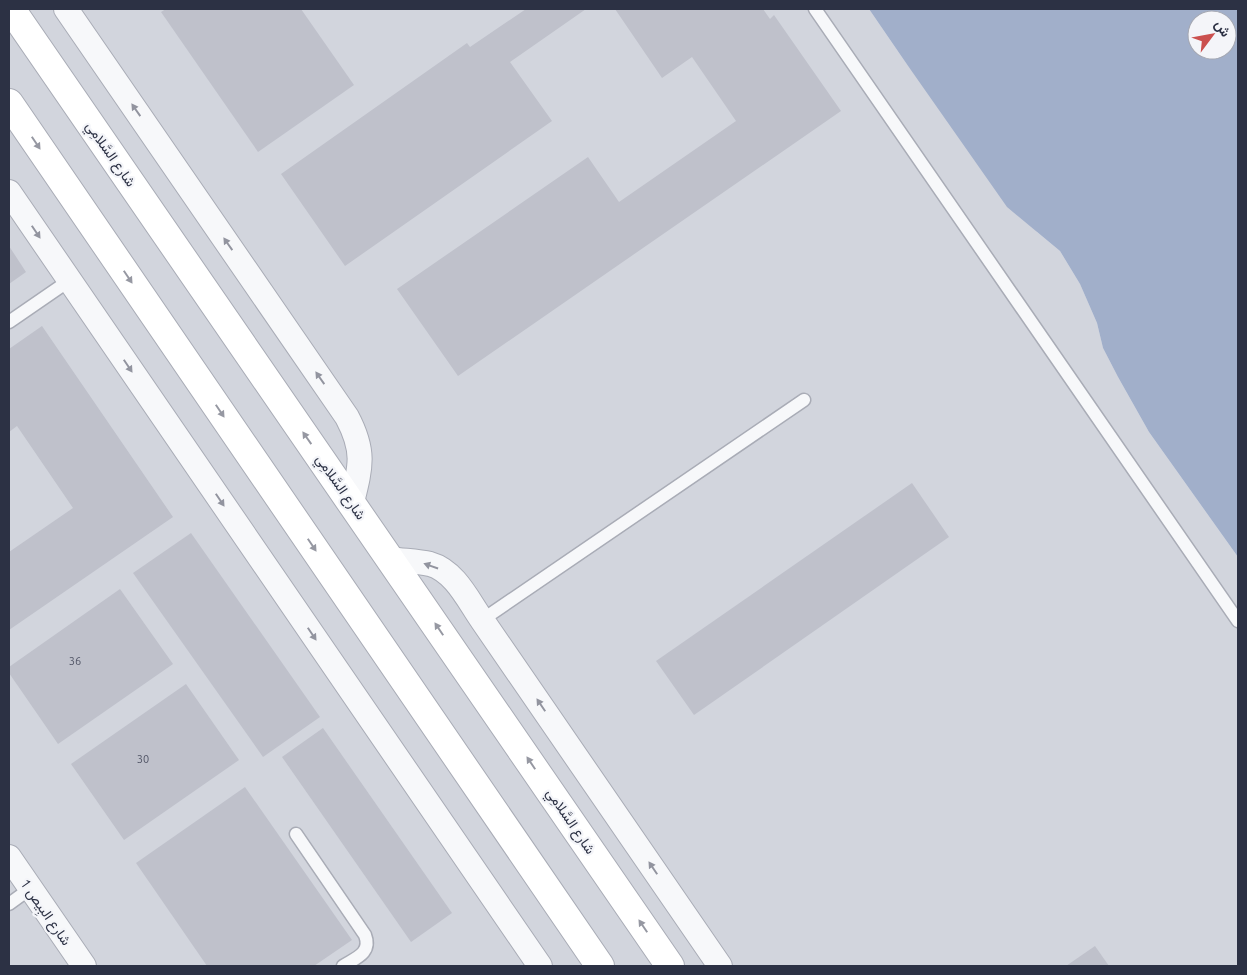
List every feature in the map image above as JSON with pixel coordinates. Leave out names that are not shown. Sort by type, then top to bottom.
[{"type":"street","name":"شارع السَّلامِي","points":[[11,9],[670,966]]},
{"type":"street","points":[[66,9],[347,417],[359,446],[360,462],[352,502]]},
{"type":"street","points":[[9,103],[600,966]]},
{"type":"street","points":[[9,192],[540,966]]},
{"type":"street","points":[[391,560],[431,564],[453,578],[720,966]]},
{"type":"street","name":"شارع البِيص 1","points":[[9,857],[84,966]]},
{"type":"lane","points":[[815,9],[1238,621]]},
{"type":"lane","points":[[9,322],[70,280]]},
{"type":"lane","points":[[482,620],[804,400]]},
{"type":"lane","points":[[296,834],[367,939],[364,953],[344,966]]},
{"type":"lane","points":[[9,904],[31,888]]},
{"type":"shaded area","points":[[9,9],[869,9],[906,63],[1037,232],[1060,251],[1080,284],[1097,323],[1103,348],[1149,432],[1238,557],[1238,966],[9,966]]},
{"type":"water","points":[[869,9],[1238,9],[1238,557],[1149,432],[1103,348],[1097,323],[1080,284],[1060,251],[1007,207]]},
{"type":"building","points":[[166,9],[301,9],[354,85],[258,152],[161,12]]},
{"type":"building","points":[[526,9],[586,9],[510,62],[552,121],[345,266],[281,174],[467,43],[470,47]]},
{"type":"building","points":[[615,9],[763,9],[770,19],[774,15],[841,111],[458,376],[397,289],[588,157],[619,202],[736,121],[692,57],[662,78]]},
{"type":"building","points":[[9,246],[26,272],[9,284]]},
{"type":"building","points":[[42,326],[173,517],[9,630],[9,552],[73,508],[17,426],[9,432],[9,349]]},
{"type":"building","points":[[912,483],[949,537],[694,715],[656,661]]},
{"type":"building","points":[[191,533],[320,717],[263,757],[133,573]]},
{"type":"building","points":[[120,589],[173,664],[58,744],[9,673],[9,667]]},
{"type":"building","points":[[186,684],[239,760],[124,840],[71,764]]},
{"type":"building","points":[[323,728],[452,913],[411,942],[282,757]]},
{"type":"building","points":[[245,787],[352,940],[314,966],[207,966],[136,863]]},
{"type":"building","points":[[1095,946],[1109,966],[1066,966]]}]
